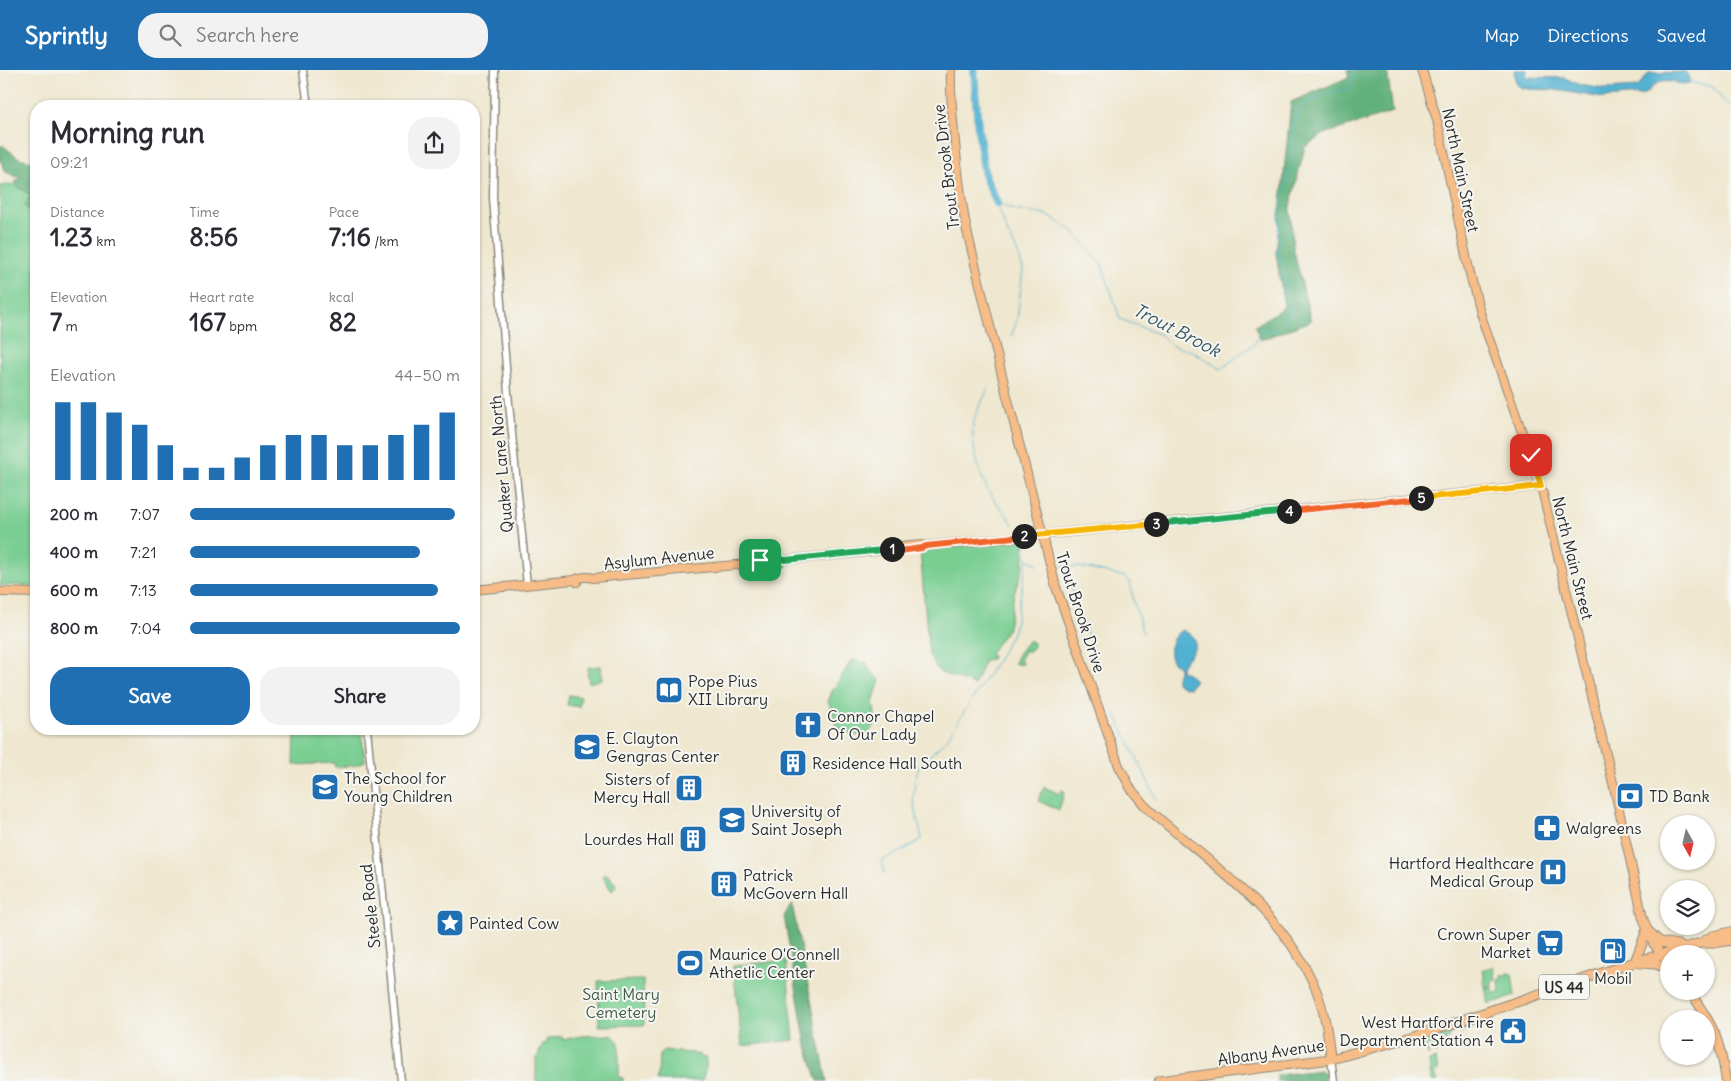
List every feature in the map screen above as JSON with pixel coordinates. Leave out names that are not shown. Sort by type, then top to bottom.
[{"type":"highway","points":[[1660,966],[1635,962],[1647,930],[1660,942],[1678,945]]},
{"type":"highway","name":"Albany Avenue","points":[[1696,945],[1713,936],[1731,932]]},
{"type":"highway","name":"Albany Avenue","points":[[1701,943],[1714,944],[1731,940]]},
{"type":"highway","name":"Albany Avenue","points":[[1159,1081],[1331,1059],[1415,1036],[1660,955]]},
{"type":"main road","name":"Trout Brook Drive","points":[[951,70],[961,205],[1056,587],[1118,766],[1131,789],[1145,806],[1252,898],[1281,930],[1297,954],[1318,994],[1325,1018],[1331,1059]]},
{"type":"main road","name":"North Main Street","points":[[1422,70],[1437,120],[1469,270],[1481,316],[1541,486],[1610,767],[1638,896],[1647,930],[1660,955]]},
{"type":"main road","name":"Asylum Avenue","points":[[480,589],[574,580],[577,582],[590,581],[593,578],[757,562],[761,564],[783,560],[897,549],[900,551],[926,546],[1042,534],[1541,486]]},
{"type":"main road","points":[[0,588],[30,589]]},
{"type":"main road","points":[[0,592],[30,593]]},
{"type":"main road","points":[[1695,1000],[1708,1018],[1716,1035],[1726,1081]]},
{"type":"street","points":[[303,70],[307,100]]},
{"type":"street","name":"Quaker Lane North","points":[[495,70],[493,198],[508,393],[527,585]]},
{"type":"street","name":"Steele Road","points":[[368,735],[401,1081]]},
{"type":"street","points":[[1331,1059],[1334,1081]]},
{"type":"green space","points":[[1347,70],[1387,70],[1393,112],[1324,134],[1305,147],[1290,207],[1293,247],[1311,321],[1260,340],[1255,326],[1284,307],[1276,253],[1291,102],[1349,77]]},
{"type":"green space","points":[[2,145],[19,158],[30,161],[30,194],[18,187],[15,182],[20,178],[6,172],[0,160],[0,147]]},
{"type":"green space","points":[[30,183],[30,586],[0,586],[0,186]]},
{"type":"green space","points":[[30,197],[30,209],[25,205]]},
{"type":"green space","points":[[1025,540],[1023,567],[1014,594],[1008,628],[990,653],[991,659],[985,660],[974,685],[939,672],[929,655],[920,550]]},
{"type":"green space","points":[[1029,640],[1035,645],[1029,652],[1025,650],[1019,660],[1022,662],[1021,665],[1014,663],[1018,654]]},
{"type":"green space","points":[[852,660],[867,663],[868,669],[880,680],[873,702],[875,713],[874,727],[866,735],[849,734],[841,731],[835,724],[834,714],[828,702],[832,691]]},
{"type":"green space","points":[[600,666],[602,679],[589,683],[587,669]]},
{"type":"green space","points":[[569,695],[581,697],[579,707],[567,705]]},
{"type":"green space","points":[[295,735],[362,735],[365,761],[362,763],[335,767],[334,763],[294,765]]},
{"type":"green space","points":[[1044,787],[1060,794],[1061,790],[1065,791],[1059,810],[1038,801]]},
{"type":"green space","points":[[605,874],[617,886],[612,891],[602,876]]},
{"type":"green space","points":[[792,904],[827,1081],[818,1081],[805,1040],[784,916]]},
{"type":"green space","points":[[786,960],[794,1040],[742,1046],[733,966]]},
{"type":"green space","points":[[1494,967],[1496,979],[1492,980],[1492,986],[1485,987],[1483,969]]},
{"type":"green space","points":[[1507,973],[1512,973],[1515,996],[1489,1004],[1485,988],[1492,987],[1494,993],[1500,992],[1499,980],[1502,979],[1502,976],[1507,975]]},
{"type":"green space","name":"Saint Mary Cemetery","points":[[643,980],[644,1025],[599,1026],[598,981]]},
{"type":"green space","points":[[1468,1025],[1469,1027],[1462,1030],[1462,1034],[1460,1030],[1450,1034],[1450,1038],[1446,1042],[1445,1038],[1437,1041],[1438,1046],[1434,1047],[1436,1054],[1432,1045],[1426,1046],[1429,1056],[1425,1050],[1421,1050],[1422,1042]]},
{"type":"green space","points":[[612,1035],[619,1042],[619,1077],[623,1078],[623,1081],[536,1081],[536,1060],[543,1044],[547,1043],[546,1039],[562,1036],[563,1040],[581,1036]]},
{"type":"green space","points":[[664,1050],[688,1052],[706,1058],[706,1068],[702,1081],[658,1081],[660,1053]]},
{"type":"green space","points":[[1436,1059],[1438,1071],[1435,1071],[1434,1074],[1438,1081],[1431,1081],[1429,1061]]},
{"type":"green space","points":[[1320,1070],[1325,1073],[1326,1081],[1277,1081],[1277,1075]]},
{"type":"water","points":[[1514,70],[1527,70],[1526,77],[1565,78],[1580,85],[1605,89],[1638,87],[1649,73],[1685,72],[1690,80],[1686,84],[1658,83],[1642,95],[1603,98],[1556,90],[1522,88],[1516,84]]},
{"type":"water","points":[[1182,630],[1190,634],[1195,643],[1195,648],[1181,666],[1181,671],[1189,674],[1195,680],[1189,688],[1183,687],[1176,682],[1179,667],[1170,657],[1173,639]]},
{"type":"waterway","name":"Trout Brook","points":[[974,70],[978,128],[985,177],[997,203]]},
{"type":"waterway","name":"Trout Brook","points":[[997,203],[1013,210],[1047,215],[1073,231],[1102,265],[1120,319],[1161,335],[1172,346],[1192,351],[1221,369],[1255,343],[1260,329],[1272,331],[1279,329],[1291,313],[1286,294],[1286,282],[1278,252],[1279,212],[1291,167],[1296,110],[1313,100],[1348,89],[1354,70]]},
{"type":"waterway","name":"Trout Brook","points":[[1689,82],[1713,87],[1727,105],[1731,106]]},
{"type":"waterway","points":[[997,204],[1023,269],[1017,320],[1011,337]]},
{"type":"waterway","points":[[988,388],[974,420],[974,449],[983,481],[992,497],[1013,524]]},
{"type":"waterway","points":[[885,873],[881,861],[922,839],[913,799],[919,766],[946,740],[997,661],[1014,630],[1027,559],[1023,545]]},
{"type":"waterway","points":[[1028,560],[1038,564]]},
{"type":"waterway","points":[[1063,566],[1080,567],[1125,577],[1130,582],[1143,633]]},
{"type":"waterway","points":[[1063,566],[1068,574],[1079,615],[1083,621],[1096,659]]},
{"type":"waterway","points":[[1115,713],[1157,800]]},
{"type":"place","name":"Pope Pius XII Library","points":[[669,690]]},
{"type":"place","name":"Connor Chapel Of Our Lady","points":[[808,725]]},
{"type":"place","name":"E. Clayton Gengras Center","points":[[587,747]]},
{"type":"place","name":"Residence Hall South","points":[[793,763]]},
{"type":"place","name":"The School for Young Children","points":[[325,787]]},
{"type":"place","name":"Sisters of Mercy Hall","points":[[689,788]]},
{"type":"place","name":"TD Bank","points":[[1630,796]]},
{"type":"place","name":"University of Saint Joseph","points":[[732,820]]},
{"type":"place","name":"Walgreens","points":[[1547,828]]},
{"type":"place","name":"Lourdes Hall","points":[[693,839]]},
{"type":"place","name":"Hartford Healthcare Medical Group","points":[[1553,872]]},
{"type":"place","name":"Patrick McGovern Hall","points":[[724,884]]},
{"type":"place","name":"Painted Cow","points":[[450,923]]},
{"type":"place","name":"Crown Super Market","points":[[1550,943]]},
{"type":"place","name":"Mobil","points":[[1613,951]]},
{"type":"place","name":"Maurice O'Connell Athetlic Center","points":[[690,963]]},
{"type":"place","name":"West Hartford Fire Department Station 4","points":[[1513,1031]]},
{"type":"route","points":[[760,560],[779,558],[785,560],[897,549],[900,551],[926,546],[1541,486],[1531,455]]}]
